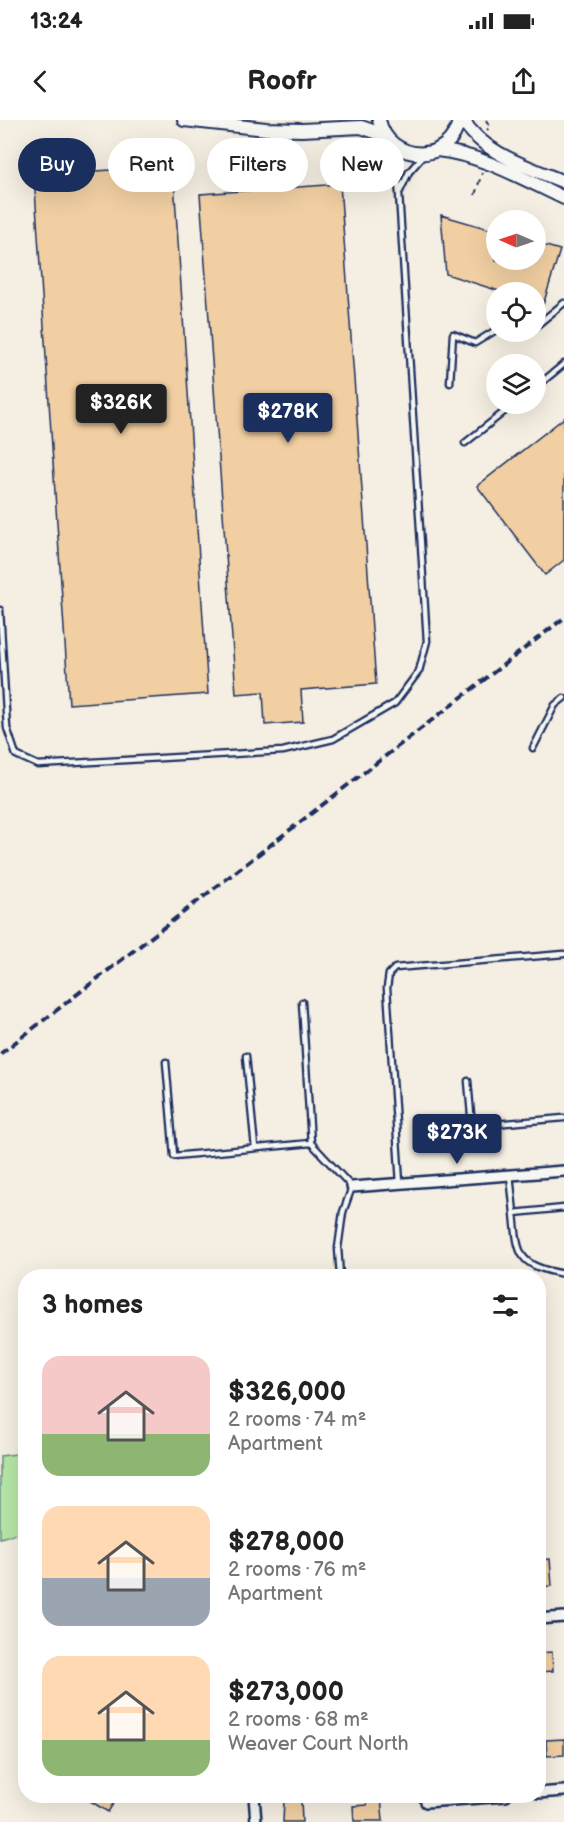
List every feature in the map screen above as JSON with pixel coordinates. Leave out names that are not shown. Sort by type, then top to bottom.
[{"type":"street","points":[[184,120],[266,129],[361,127],[386,138]]},
{"type":"street","points":[[379,120],[388,138]]},
{"type":"street","points":[[432,152],[446,144],[461,120],[487,147],[564,182]]},
{"type":"street","points":[[404,150],[473,156],[564,198]]},
{"type":"street","points":[[352,1187],[564,1170]]},
{"type":"street","points":[[546,1618],[564,1617]]},
{"type":"street","points":[[546,1792],[564,1791]]},
{"type":"street","points":[[255,1803],[256,1822]]},
{"type":"lane","points":[[0,610],[7,728],[16,755],[38,765],[283,751],[333,740],[395,703],[419,671],[427,641],[399,194],[409,172],[432,152]]},
{"type":"lane","points":[[546,318],[564,303]]},
{"type":"lane","points":[[450,383],[453,334],[475,343],[486,336]]},
{"type":"lane","points":[[546,379],[564,364]]},
{"type":"lane","points":[[465,443],[501,414]]},
{"type":"lane","points":[[533,748],[555,705],[564,698]]},
{"type":"lane","points":[[400,1183],[387,988],[388,974],[395,968],[564,954]]},
{"type":"lane","points":[[302,1002],[311,1143],[352,1187],[343,1212],[338,1248],[340,1269]]},
{"type":"lane","points":[[246,1056],[255,1148]]},
{"type":"lane","points":[[165,1062],[174,1156],[311,1143]]},
{"type":"lane","points":[[468,1081],[472,1126],[564,1118]]},
{"type":"lane","points":[[510,1174],[517,1242],[526,1261],[540,1269]]},
{"type":"lane","points":[[514,1213],[564,1208]]},
{"type":"lane","points":[[546,1271],[564,1274]]},
{"type":"path","points":[[486,120],[490,127]]},
{"type":"green space","points":[[18,1454],[18,1533],[0,1538],[0,1456]]},
{"type":"building","points":[[108,170],[108,192],[175,192],[208,694],[69,704],[35,192],[96,192],[96,171]]},
{"type":"building","points":[[320,185],[320,192],[341,192],[376,684],[301,690],[303,722],[265,725],[263,692],[236,694],[200,194],[308,192],[308,186]]},
{"type":"building","points":[[441,215],[486,228],[486,270],[546,270],[546,246],[560,250],[546,295],[546,282],[486,282],[486,287],[446,274]]},
{"type":"building","points":[[564,418],[564,560],[545,575],[477,486]]},
{"type":"building","points":[[546,1559],[550,1559],[552,1586],[546,1586]]},
{"type":"building","points":[[546,1652],[552,1652],[553,1671],[546,1671]]},
{"type":"building","points":[[564,1739],[564,1755],[547,1756],[546,1740]]},
{"type":"building","points":[[93,1803],[114,1803],[108,1812]]},
{"type":"building","points":[[284,1803],[301,1803],[302,1822],[283,1822]]},
{"type":"building","points":[[367,1803],[382,1803],[383,1821],[354,1821],[353,1806],[367,1805]]},
{"type":"railway","points":[[0,1054],[564,618]]}]
